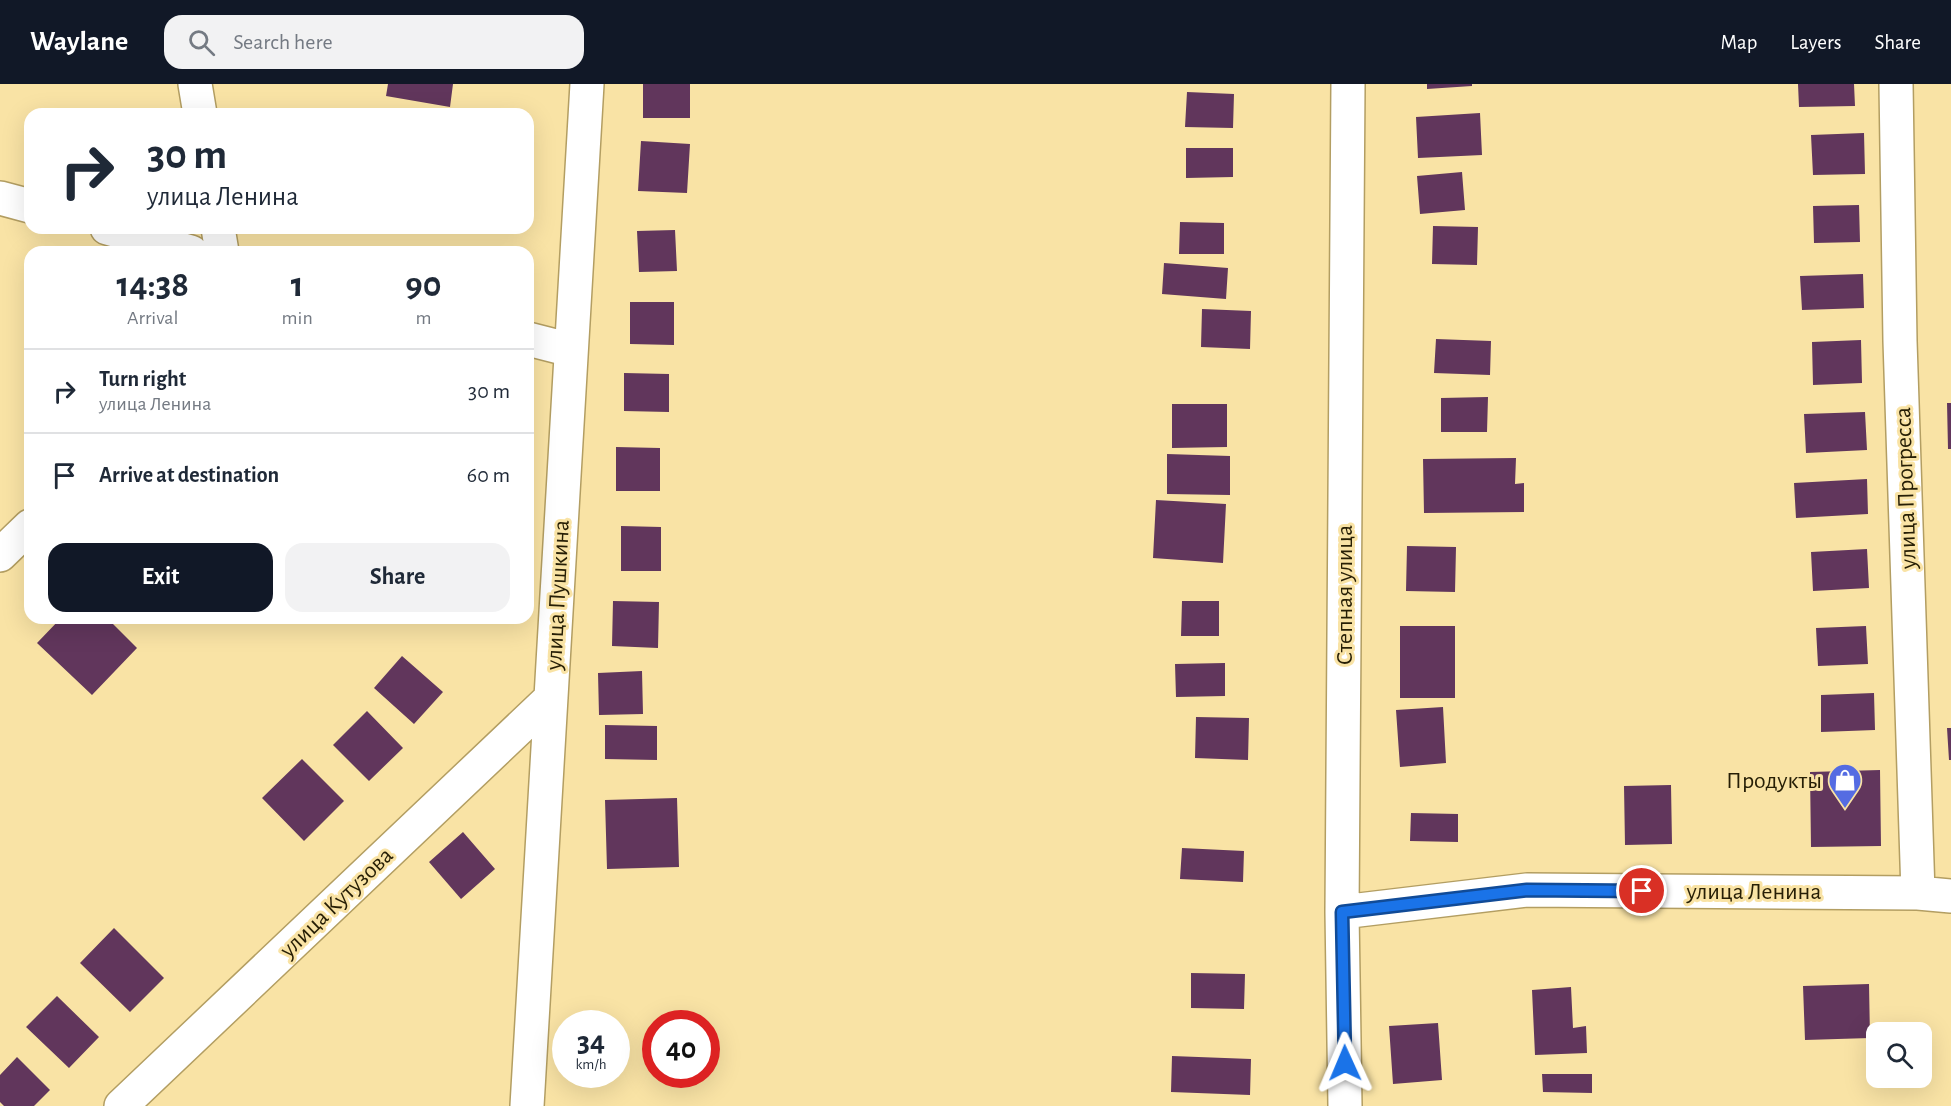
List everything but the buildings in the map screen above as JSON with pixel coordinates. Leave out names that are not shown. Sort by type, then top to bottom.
[{"type":"street","points":[[195,84],[199,108]]},
{"type":"street","name":"улица Пушкина","points":[[527,1106],[587,84]]},
{"type":"street","name":"Степная улица","points":[[1345,1106],[1342,912],[1348,84]]},
{"type":"street","name":"улица Прогресса","points":[[1896,84],[1900,341],[1918,893]]},
{"type":"street","points":[[0,198],[24,204]]},
{"type":"street","points":[[128,234],[171,246]]},
{"type":"street","points":[[534,341],[571,350]]},
{"type":"street","points":[[0,555],[24,532]]},
{"type":"street","name":"улица Кутузова","points":[[121,1106],[550,698]]},
{"type":"street","name":"улица Ленина","points":[[1342,912],[1527,890],[1918,893],[1951,896]]},
{"type":"place","name":"Продукты","points":[[1845,809]]},
{"type":"route","points":[[1345,1063],[1342,912],[1527,890],[1642,891]]}]
